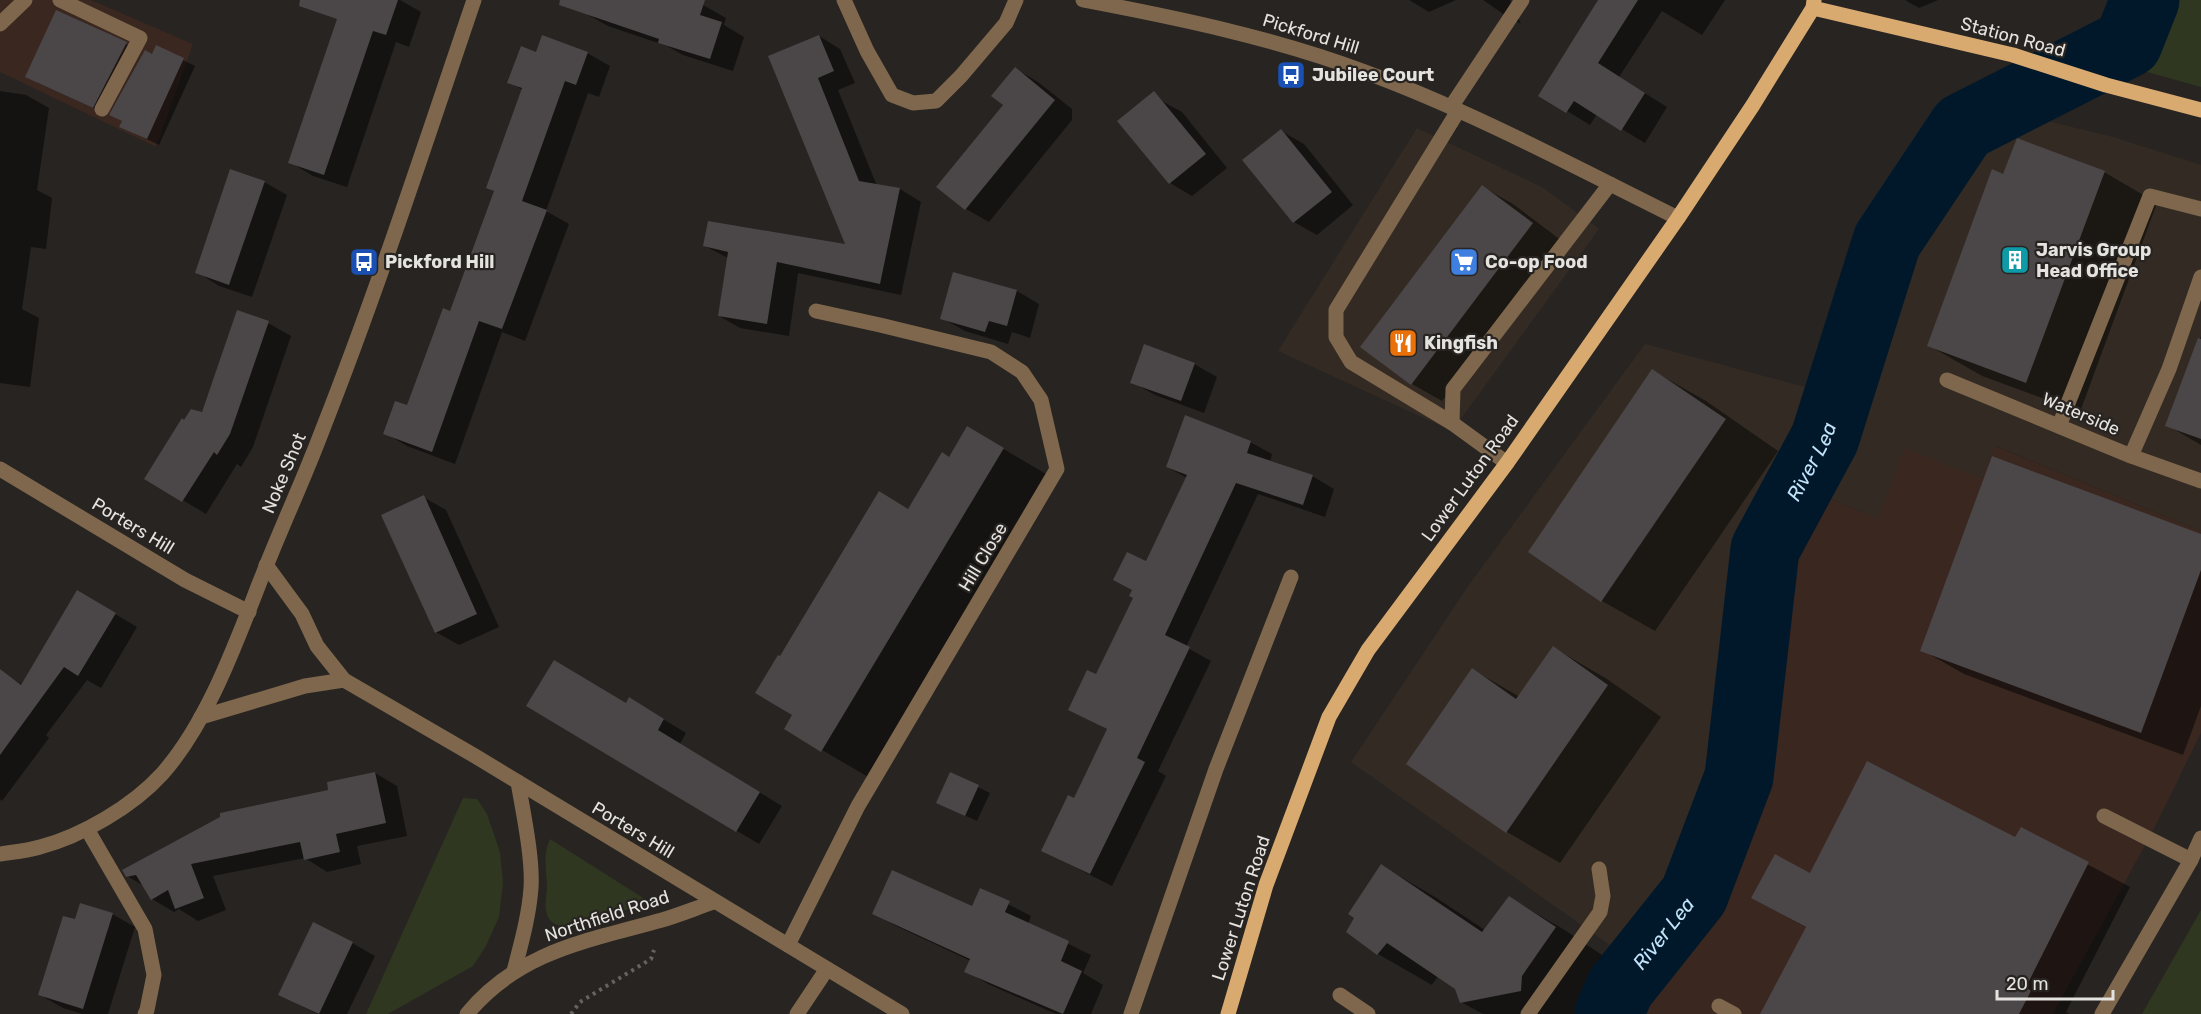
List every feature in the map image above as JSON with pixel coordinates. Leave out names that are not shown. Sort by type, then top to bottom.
[{"type":"main road","name":"Station Road","points":[[1813,4],[2013,55],[2106,85],[2201,110]]},
{"type":"main road","name":"Lower Luton Road","points":[[1228,1014],[1266,885],[1329,717],[1368,650],[1507,464],[1678,218],[1753,105],[1813,4]]},
{"type":"street","points":[[0,24],[25,0]]},
{"type":"street","points":[[60,0],[140,38],[102,109]]},
{"type":"street","name":"Noke Shot","points":[[0,854],[41,847],[87,829],[134,800],[161,775],[180,752],[201,717],[249,612],[266,565],[322,431],[413,182],[474,0]]},
{"type":"street","points":[[844,0],[867,51],[892,95],[913,103],[936,101],[961,76],[1006,23],[1016,0]]},
{"type":"street","name":"Pickford Hill","points":[[1083,0],[1239,32],[1364,72],[1454,109],[1678,218]]},
{"type":"street","points":[[1507,464],[1452,423],[1351,362],[1336,338],[1336,310],[1454,109],[1522,0]]},
{"type":"street","points":[[1452,423],[1453,389],[1610,184]]},
{"type":"street","points":[[2059,426],[2150,196],[2201,209]]},
{"type":"street","points":[[2131,456],[2169,369],[2201,277]]},
{"type":"street","name":"Hill Close","points":[[788,945],[858,806],[1057,469],[1041,400],[1022,372],[991,352],[816,311]]},
{"type":"street","name":"Waterside","points":[[1947,380],[2131,456],[2201,480]]},
{"type":"street","name":"Porters Hill","points":[[0,469],[185,580],[249,612]]},
{"type":"street","name":"Porters Hill","points":[[266,565],[302,614],[317,646],[344,680],[518,782],[902,1014]]},
{"type":"street","points":[[1131,1014],[1216,769],[1291,577]]},
{"type":"street","points":[[201,717],[305,686],[344,680]]},
{"type":"street","name":"Northfield Road","points":[[514,971],[531,886],[518,782]]},
{"type":"street","points":[[2104,816],[2191,860]]},
{"type":"street","points":[[87,829],[145,929],[154,975],[145,1014]]},
{"type":"street","points":[[2102,1014],[2191,860],[2201,838]]},
{"type":"street","points":[[1528,1014],[1600,912],[1603,896],[1599,869]]},
{"type":"street","name":"Northfield Road","points":[[467,1014],[492,987],[514,971],[571,944],[663,920],[714,902]]},
{"type":"street","points":[[797,1014],[827,969]]},
{"type":"street","points":[[1340,995],[1368,1014]]},
{"type":"street","points":[[1719,1006],[1734,1014]]},
{"type":"path","points":[[572,1014],[580,1002],[651,959],[663,920]]},
{"type":"shaded area","points":[[0,0],[91,0],[193,44],[156,147],[0,72]]},
{"type":"shaded area","points":[[2039,119],[2113,137],[2201,165],[2201,531],[1996,446],[1982,480],[1878,519],[1808,489],[1856,388],[1896,274],[1944,189],[1974,150],[2006,128]]},
{"type":"shaded area","points":[[1417,128],[1542,187],[1599,229],[1452,431],[1278,351]]},
{"type":"shaded area","points":[[1645,344],[1805,387],[1776,476],[1735,570],[1723,736],[1695,831],[1621,953],[1351,762],[1466,589]]},
{"type":"shaded area","points":[[1995,446],[2201,531],[2201,733],[2155,827],[2053,1014],[1623,1014],[1707,907],[1756,774],[1771,713],[1808,489],[1878,519],[1905,448],[1982,479]]},
{"type":"green space","points":[[2157,0],[2201,0],[2201,87],[2129,67],[2153,31]]},
{"type":"green space","points":[[463,798],[477,799],[487,814],[500,852],[503,883],[499,917],[486,946],[473,966],[388,1014],[366,1014]]},
{"type":"green space","points":[[550,839],[648,901],[631,909],[572,925],[554,924],[548,917],[546,909],[546,855]]},
{"type":"green space","points":[[2201,910],[2201,1014],[2142,1014]]},
{"type":"building","points":[[300,0],[398,0],[386,35],[373,31],[324,175],[288,163],[337,19],[299,6]]},
{"type":"building","points":[[560,0],[705,0],[700,15],[722,22],[710,59],[658,43],[659,39],[559,5]]},
{"type":"building","points":[[1598,0],[1638,0],[1598,63],[1645,93],[1621,131],[1574,101],[1566,113],[1538,96]]},
{"type":"building","points":[[56,10],[127,42],[93,108],[25,77]]},
{"type":"building","points":[[542,35],[588,52],[576,85],[565,81],[522,201],[547,210],[502,329],[479,321],[432,452],[383,434],[395,401],[407,405],[443,308],[450,311],[494,191],[486,188],[522,88],[507,83],[521,46],[536,52]]},
{"type":"building","points":[[819,35],[834,71],[818,78],[859,181],[900,188],[880,284],[777,262],[767,324],[718,316],[728,252],[703,246],[708,221],[845,244],[768,56]]},
{"type":"building","points":[[156,45],[184,58],[147,139],[119,127],[122,121],[109,115],[145,50],[152,54]]},
{"type":"building","points":[[1015,67],[1055,100],[965,210],[936,187],[1003,105],[991,96]]},
{"type":"building","points":[[1154,91],[1206,154],[1169,184],[1117,121]]},
{"type":"building","points":[[1281,129],[1332,192],[1293,223],[1242,160]]},
{"type":"building","name":"Jarvis Group Head Office","points":[[2017,138],[2105,171],[2026,383],[1927,346],[1992,169],[2003,174]]},
{"type":"building","points":[[230,169],[265,181],[229,285],[195,273]]},
{"type":"building","name":"Co-op Food","points":[[1482,185],[1533,223],[1411,385],[1360,347]]},
{"type":"building","points":[[953,272],[1017,290],[1007,326],[989,321],[985,332],[940,319]]},
{"type":"building","points":[[237,310],[269,321],[230,434],[217,455],[214,452],[182,502],[144,479],[182,418],[184,420],[191,409],[202,412]]},
{"type":"building","points":[[2198,338],[2201,339],[2201,439],[2165,426]]},
{"type":"building","points":[[1144,344],[1195,363],[1181,401],[1130,383]]},
{"type":"building","points":[[1652,369],[1726,419],[1601,602],[1528,552]]},
{"type":"building","points":[[1185,415],[1251,441],[1247,453],[1313,475],[1303,505],[1236,483],[1165,635],[1190,647],[1137,758],[1145,762],[1090,874],[1041,851],[1068,795],[1074,798],[1107,729],[1068,710],[1087,670],[1096,674],[1133,598],[1129,596],[1132,590],[1113,580],[1127,552],[1146,561],[1187,475],[1166,467]]},
{"type":"building","points":[[967,426],[1004,448],[821,752],[784,729],[792,715],[755,693],[778,655],[780,656],[879,491],[908,509],[942,452],[949,457]]},
{"type":"building","points":[[1992,456],[2201,534],[2201,570],[2141,733],[1920,651]]},
{"type":"building","points":[[424,495],[477,614],[435,633],[381,515]]},
{"type":"building","points":[[77,590],[116,613],[78,676],[64,667],[0,755],[0,669],[21,685]]},
{"type":"building","points":[[1553,646],[1608,685],[1506,833],[1406,764],[1472,668],[1516,699]]},
{"type":"building","points":[[554,660],[626,703],[629,697],[664,719],[658,730],[760,792],[736,832],[526,706]]},
{"type":"building","points":[[1867,761],[2015,837],[2021,827],[2089,862],[2026,987],[2031,991],[2019,1014],[1760,1014],[1806,927],[1751,898],[1775,854],[1810,873]]},
{"type":"building","points":[[375,772],[386,823],[336,834],[340,852],[304,860],[300,842],[191,864],[204,898],[175,909],[168,890],[151,900],[136,875],[126,877],[122,870],[220,817],[220,813],[328,790],[327,782]]},
{"type":"building","points":[[950,772],[979,785],[965,816],[936,803]]},
{"type":"building","points":[[1381,864],[1482,932],[1509,896],[1556,927],[1522,976],[1521,991],[1460,1003],[1455,989],[1387,943],[1377,955],[1346,932],[1354,918],[1348,914]]},
{"type":"building","points":[[892,870],[972,906],[980,888],[1010,901],[1005,912],[1069,941],[1061,961],[1082,971],[1063,1014],[964,972],[970,959],[872,914]]},
{"type":"building","points":[[80,903],[113,913],[83,1009],[38,995],[63,916],[75,919]]},
{"type":"building","points":[[313,922],[353,942],[319,1014],[278,995]]},
{"type":"waterway","name":"River Lea","points":[[1609,1014],[1620,988],[1694,895],[1739,777],[1765,549],[1825,438],[1887,241],[1963,127],[2128,43],[2145,0]]},
{"type":"place","name":"Jubilee Court","points":[[1291,75]]},
{"type":"place","name":"Jarvis Group Head Office","points":[[2015,260]]},
{"type":"place","name":"Pickford Hill","points":[[364,262]]},
{"type":"place","name":"Co-op Food","points":[[1464,262]]},
{"type":"place","name":"Kingfish","points":[[1403,343]]}]
